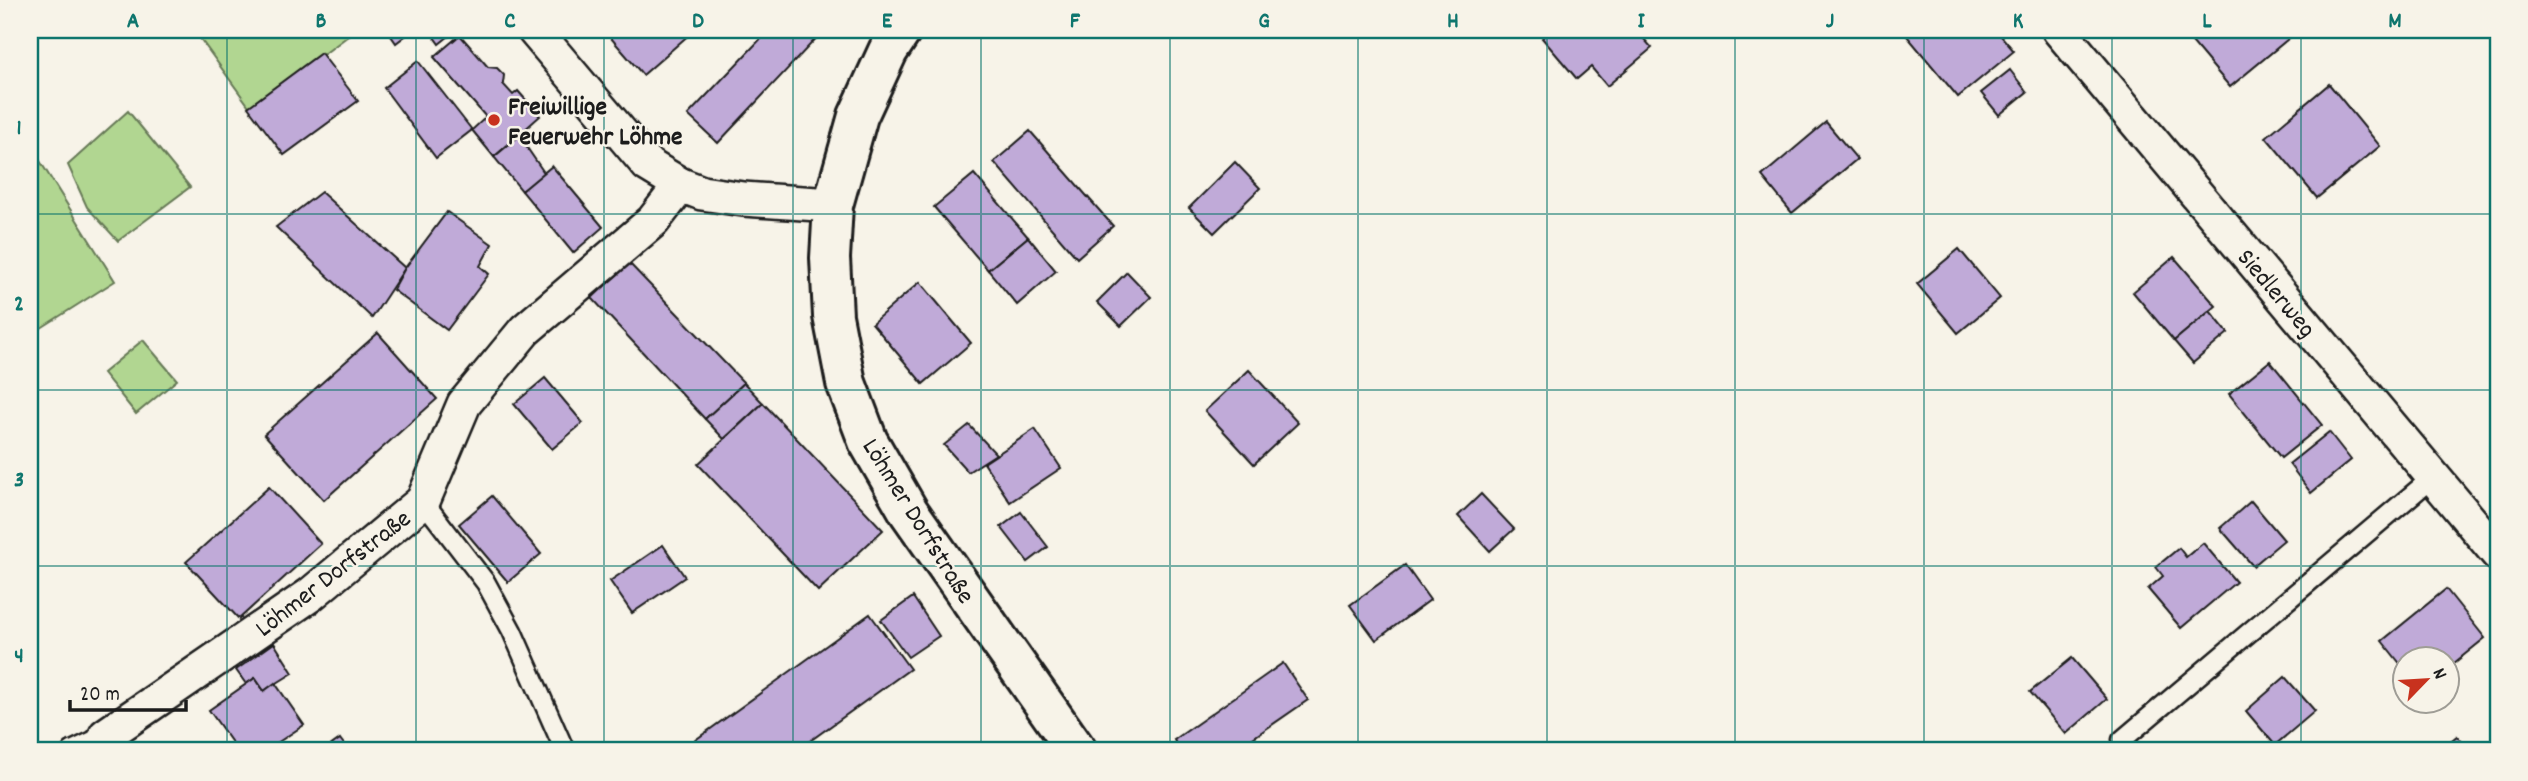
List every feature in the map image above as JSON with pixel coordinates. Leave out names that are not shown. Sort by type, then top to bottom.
[{"type":"main road","name":"Löhmer Dorfstraße","points":[[902,30],[888,51],[858,116],[833,205],[830,258],[832,316],[846,383],[868,441],[909,512],[1077,751]]},
{"type":"street","points":[[534,30],[648,165],[681,185],[702,192],[743,199],[833,205]]},
{"type":"street","name":"Siedlerweg","points":[[2059,30],[2498,554]]},
{"type":"street","name":"Löhmer Dorfstraße","points":[[106,735],[310,594],[423,501],[464,404],[525,330],[653,221],[681,185]]},
{"type":"lane","points":[[2122,740],[2433,477]]},
{"type":"lane","points":[[423,501],[485,583],[512,631],[565,751]]},
{"type":"lane","points":[[72,751],[106,735]]},
{"type":"green space","points":[[194,30],[356,30],[251,109]]},
{"type":"green space","points":[[128,111],[190,187],[118,241],[87,207],[68,165]]},
{"type":"green space","points":[[30,145],[115,281],[30,335]]},
{"type":"green space","points":[[143,340],[177,380],[136,414],[103,373]]},
{"type":"building","points":[[387,30],[413,30],[396,43]]},
{"type":"building","points":[[429,30],[453,30],[454,32],[439,44]]},
{"type":"building","points":[[604,30],[688,30],[691,33],[643,75]]},
{"type":"building","points":[[769,30],[824,30],[718,143],[688,115]]},
{"type":"building","points":[[1551,30],[1636,30],[1652,48],[1607,86],[1591,67],[1577,79],[1542,38]]},
{"type":"building","points":[[1902,30],[1996,30],[2014,51],[1958,97]]},
{"type":"building","points":[[2182,30],[2291,30],[2294,34],[2230,87]]},
{"type":"building","points":[[460,35],[488,67],[497,68],[504,75],[503,84],[513,95],[518,91],[540,116],[494,157],[472,130],[486,117],[434,57]]},
{"type":"building","points":[[321,53],[358,101],[284,155],[248,107]]},
{"type":"building","points":[[418,61],[472,130],[436,158],[384,88]]},
{"type":"building","points":[[2010,70],[2027,92],[1999,115],[1981,93]]},
{"type":"building","points":[[2329,84],[2380,146],[2317,198],[2266,137]]},
{"type":"building","points":[[1826,122],[1857,159],[1792,213],[1762,176]]},
{"type":"building","points":[[1030,131],[1113,226],[1077,258],[994,162]]},
{"type":"building","points":[[519,136],[545,174],[522,191],[494,157]]},
{"type":"building","points":[[1235,162],[1260,188],[1214,233],[1189,208]]},
{"type":"building","points":[[552,166],[603,227],[573,253],[522,191]]},
{"type":"building","points":[[974,174],[1028,237],[988,270],[934,207]]},
{"type":"building","points":[[321,192],[405,268],[372,318],[276,227]]},
{"type":"building","points":[[447,212],[492,244],[480,266],[489,274],[447,330],[393,290],[405,268]]},
{"type":"building","points":[[1028,237],[1056,271],[1017,305],[988,270]]},
{"type":"building","points":[[1959,249],[2000,298],[1958,333],[1917,284]]},
{"type":"building","points":[[2174,257],[2216,306],[2174,341],[2133,292]]},
{"type":"building","points":[[629,263],[744,383],[705,419],[592,298]]},
{"type":"building","points":[[1127,272],[1151,297],[1121,326],[1097,302]]},
{"type":"building","points":[[920,282],[971,343],[923,384],[872,323]]},
{"type":"building","points":[[2210,311],[2228,333],[2193,363],[2174,341]]},
{"type":"building","points":[[378,333],[437,399],[324,500],[264,434]]},
{"type":"building","points":[[2270,361],[2322,425],[2281,458],[2229,394]]},
{"type":"building","points":[[1249,370],[1298,423],[1254,464],[1205,411]]},
{"type":"building","points":[[545,378],[583,423],[552,449],[514,404]]},
{"type":"building","points":[[744,383],[763,403],[724,439],[705,419]]},
{"type":"building","points":[[763,403],[883,530],[818,591],[698,464]]},
{"type":"building","points":[[969,425],[996,454],[968,472],[944,445]]},
{"type":"building","points":[[1035,429],[1061,468],[1010,502],[984,463]]},
{"type":"building","points":[[2329,432],[2351,460],[2311,493],[2289,464]]},
{"type":"building","points":[[269,487],[321,544],[239,619],[186,562]]},
{"type":"building","points":[[1481,494],[1514,529],[1490,551],[1458,516]]},
{"type":"building","points":[[492,496],[541,554],[508,582],[459,524]]},
{"type":"building","points":[[2251,501],[2284,540],[2253,566],[2220,528]]},
{"type":"building","points":[[1021,512],[1048,547],[1028,562],[1001,527]]},
{"type":"building","points":[[2203,543],[2236,582],[2181,628],[2148,589],[2163,576],[2156,567],[2179,548],[2186,557]]},
{"type":"building","points":[[663,545],[685,577],[632,613],[610,581]]},
{"type":"building","points":[[1405,565],[1430,600],[1376,640],[1350,605]]},
{"type":"building","points":[[2446,589],[2485,638],[2462,657],[2462,644],[2392,644],[2392,654],[2382,641]]},
{"type":"building","points":[[913,597],[939,636],[908,657],[881,620]]},
{"type":"building","points":[[870,614],[910,669],[796,751],[680,751]]},
{"type":"building","points":[[274,643],[293,673],[264,691],[255,678],[246,684],[236,670]]},
{"type":"building","points":[[2072,658],[2107,699],[2066,734],[2030,692]]},
{"type":"building","points":[[1283,663],[1308,700],[1234,751],[1181,751],[1174,740]]},
{"type":"building","points":[[2285,677],[2315,711],[2275,745],[2246,711]]},
{"type":"building","points":[[255,678],[264,691],[275,683],[304,725],[265,751],[238,751],[209,710]]},
{"type":"building","points":[[2457,736],[2470,751],[2438,751]]},
{"type":"building","points":[[340,739],[349,751],[323,751]]},
{"type":"place","name":"Freiwillige Feuerwehr Löhme","points":[[494,120]]}]
